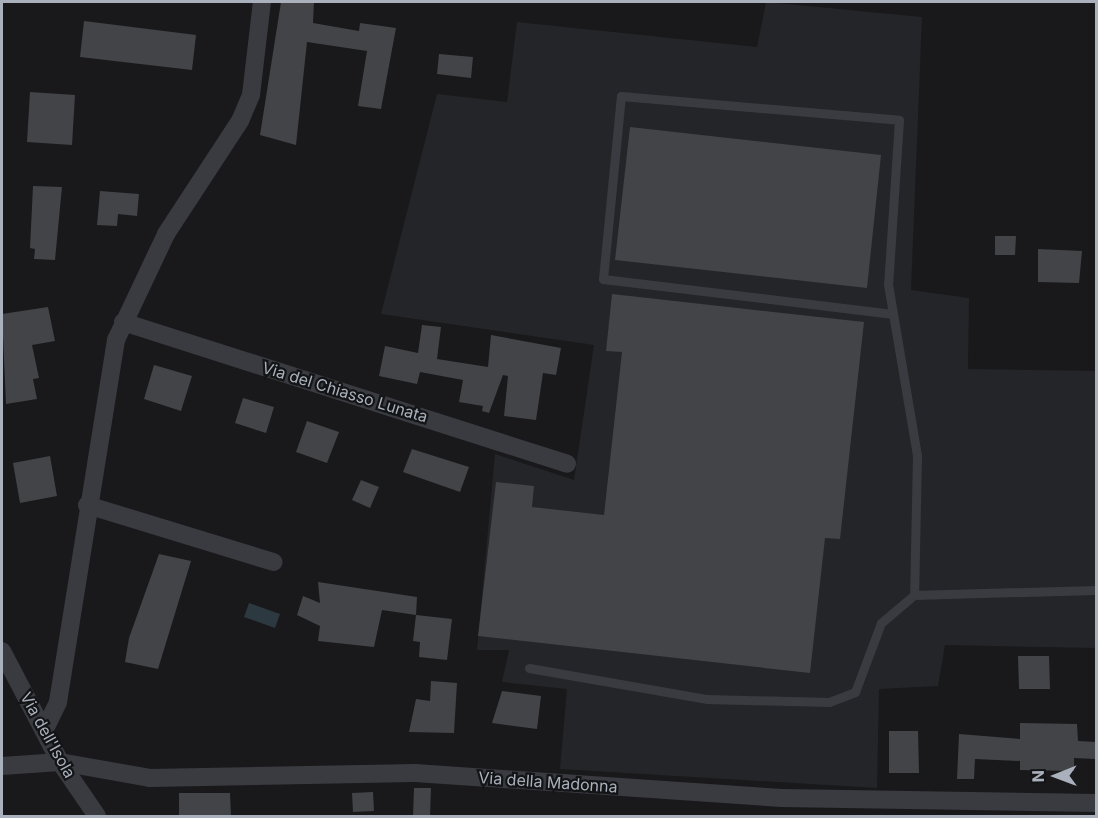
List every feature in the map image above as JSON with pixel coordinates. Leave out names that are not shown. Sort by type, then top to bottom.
[{"type":"street","points":[[44,731],[58,702],[87,506],[116,340],[166,234],[240,121],[250,95],[262,2]]},
{"type":"street","name":"Via del Chiasso Lunata","points":[[123,322],[567,464]]},
{"type":"street","points":[[87,506],[273,562]]},
{"type":"street","name":"Via dell'Isola","points":[[2,651],[44,731],[55,763],[97,816]]},
{"type":"street","name":"Via della Madonna","points":[[2,766],[55,763],[150,778],[415,772],[782,798],[1096,803]]},
{"type":"lane","points":[[893,314],[603,279],[621,96],[899,120],[888,284],[917,456],[914,595]]},
{"type":"lane","points":[[529,668],[707,699],[829,702],[855,692],[881,623],[914,595],[1096,590]]},
{"type":"shaded area","points":[[766,2],[922,17],[911,290],[969,298],[968,369],[1096,371],[1096,648],[945,645],[938,686],[879,689],[877,788],[560,769],[567,689],[502,682],[509,650],[477,650],[495,454],[574,480],[594,345],[381,314],[437,94],[507,102],[517,22],[757,47]]},
{"type":"shaded area","points":[[249,603],[280,614],[275,628],[244,617]]},
{"type":"building","points":[[281,2],[314,2],[313,23],[359,31],[360,23],[396,28],[381,109],[358,106],[367,51],[307,42],[296,145],[260,135]]},
{"type":"building","points":[[84,21],[196,35],[192,70],[80,57]]},
{"type":"building","points":[[439,54],[473,57],[471,78],[437,74]]},
{"type":"building","points":[[30,92],[75,95],[72,145],[27,142]]},
{"type":"building","points":[[630,127],[881,155],[867,288],[615,260]]},
{"type":"building","points":[[33,186],[62,187],[55,260],[34,259],[35,249],[30,248]]},
{"type":"building","points":[[100,191],[139,194],[137,216],[118,214],[117,226],[97,225]]},
{"type":"building","points":[[995,236],[1016,236],[1015,255],[995,255]]},
{"type":"building","points":[[1038,249],[1082,251],[1079,283],[1038,282]]},
{"type":"building","points":[[612,294],[864,322],[840,539],[825,538],[810,673],[478,636],[496,482],[534,486],[532,507],[604,515],[622,352],[606,351]]},
{"type":"building","points":[[48,307],[55,341],[32,345],[39,378],[33,379],[37,399],[6,404],[2,314]]},
{"type":"building","points":[[422,325],[441,327],[437,359],[488,367],[491,335],[561,348],[556,375],[543,373],[536,420],[504,416],[508,376],[503,375],[489,413],[482,411],[483,406],[459,402],[463,380],[420,372],[417,384],[379,376],[385,346],[418,353]]},
{"type":"building","points":[[154,365],[192,376],[181,411],[144,399]]},
{"type":"building","points":[[243,398],[274,407],[266,433],[235,423]]},
{"type":"building","points":[[307,421],[339,432],[327,463],[296,452]]},
{"type":"building","points":[[412,449],[469,467],[460,492],[403,472]]},
{"type":"building","points":[[50,456],[57,496],[20,503],[13,463]]},
{"type":"building","points":[[361,480],[379,487],[370,508],[352,500]]},
{"type":"building","points":[[159,554],[191,561],[158,669],[125,662],[129,638]]},
{"type":"building","points":[[318,582],[417,597],[416,615],[382,610],[374,647],[318,641],[320,626],[297,615],[303,596],[320,603]]},
{"type":"building","points":[[416,615],[452,619],[447,660],[419,657],[420,642],[413,641]]},
{"type":"building","points":[[1018,656],[1049,656],[1050,689],[1019,689]]},
{"type":"building","points":[[431,681],[457,683],[454,733],[409,732],[416,699],[430,701]]},
{"type":"building","points":[[502,691],[541,696],[537,729],[492,723]]},
{"type":"building","points":[[1020,723],[1077,724],[1078,741],[1096,742],[1096,759],[1074,758],[1074,771],[1020,770],[1020,761],[975,759],[974,779],[957,779],[959,734],[1020,739]]},
{"type":"building","points":[[889,731],[918,731],[919,773],[889,773]]},
{"type":"building","points":[[414,788],[431,788],[430,816],[413,816]]},
{"type":"building","points":[[373,792],[374,811],[353,812],[352,793]]},
{"type":"building","points":[[179,793],[230,793],[231,816],[179,816]]}]
